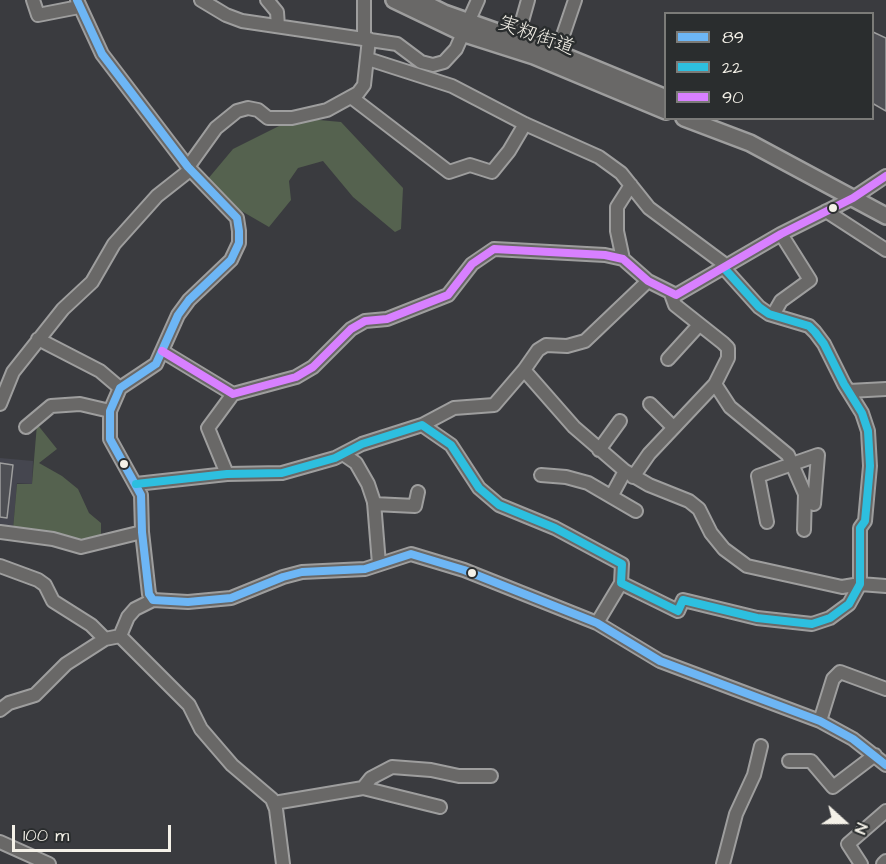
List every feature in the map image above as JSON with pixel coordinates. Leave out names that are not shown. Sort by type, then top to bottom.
[{"type":"main road","name":"実籾街道","points":[[394,0],[468,28],[664,110]]},
{"type":"main road","name":"実籾街道","points":[[418,0],[468,28],[517,39],[557,53],[664,97]]},
{"type":"main road","points":[[689,120],[750,143]]},
{"type":"main road","points":[[711,120],[886,216]]},
{"type":"street","points":[[33,0],[38,15],[78,3],[102,54],[189,169],[237,218],[239,243],[231,260],[189,300],[178,315],[156,364],[150,371],[120,388],[110,411],[110,439],[141,495],[142,532],[149,594],[153,600]]},
{"type":"street","points":[[201,0],[234,18],[278,27],[397,44],[423,63],[437,64],[452,55],[468,28],[478,0]]},
{"type":"street","points":[[267,0],[277,12],[278,27]]},
{"type":"street","points":[[0,405],[13,372],[38,339],[63,309],[92,282],[114,244],[157,196],[189,169],[216,128],[237,111],[248,108],[258,110],[268,118],[292,118],[327,110],[351,97],[364,85],[368,59],[364,0]]},
{"type":"street","points":[[517,39],[528,0]]},
{"type":"street","points":[[557,53],[575,0]]},
{"type":"street","points":[[368,59],[452,86],[525,124],[599,157],[618,170],[649,208],[725,267],[747,297],[773,315],[809,326],[824,344],[862,413],[869,442],[870,466],[865,521],[860,528],[860,584],[853,598],[842,610],[830,618],[812,624],[757,618],[683,600],[678,611],[621,583]]},
{"type":"street","points":[[351,97],[449,172],[470,165],[492,172],[509,151],[525,124]]},
{"type":"street","points":[[162,351],[233,394],[305,374],[351,328],[365,321],[387,319],[453,292],[472,264],[494,249],[605,255],[623,259],[648,281],[671,294],[683,294],[781,234],[853,198],[886,176]]},
{"type":"street","points":[[623,259],[616,231],[617,207],[632,185]]},
{"type":"street","points":[[826,211],[886,250]]},
{"type":"street","points":[[773,315],[781,301],[810,280],[781,234]]},
{"type":"street","points":[[136,484],[227,474],[282,473],[343,454],[362,444],[422,425],[454,408],[494,405],[538,350],[546,345],[567,346],[585,341],[648,281]]},
{"type":"street","points":[[612,495],[629,474],[715,384],[726,363],[728,348],[675,305],[671,294]]},
{"type":"street","points":[[668,358],[699,324]]},
{"type":"street","points":[[38,339],[100,370],[120,388]]},
{"type":"street","points":[[524,370],[574,428],[598,450],[629,474],[689,501],[699,509],[711,533],[724,549],[747,566],[842,587],[860,584],[886,586]]},
{"type":"street","points":[[715,384],[730,407],[788,455],[805,494],[804,530]]},
{"type":"street","points":[[849,391],[886,389]]},
{"type":"street","points":[[227,474],[208,428],[233,394]]},
{"type":"street","points":[[26,428],[51,406],[80,404],[110,411]]},
{"type":"street","points":[[650,404],[673,427]]},
{"type":"street","points":[[598,450],[620,421]]},
{"type":"street","points":[[422,425],[452,445],[480,488],[500,505],[555,528],[621,564],[621,583],[597,623]]},
{"type":"street","points":[[343,454],[356,464],[364,475],[374,504],[379,564]]},
{"type":"street","points":[[767,522],[758,476],[818,455],[814,504]]},
{"type":"street","points":[[541,475],[566,477],[588,483],[636,511]]},
{"type":"street","points":[[374,504],[415,506],[418,492]]},
{"type":"street","points":[[0,532],[53,539],[81,547],[142,532]]},
{"type":"street","points":[[120,636],[128,617],[135,609],[153,600],[188,602],[231,598],[283,577],[302,572],[347,572],[411,554],[464,570],[597,623],[669,664],[820,721],[882,758],[833,787],[811,761],[789,761]]},
{"type":"street","points":[[0,566],[38,580],[45,585],[53,601],[91,625],[105,639]]},
{"type":"street","points":[[0,710],[9,703],[35,694],[66,664],[105,639],[120,636]]},
{"type":"street","points":[[120,636],[189,705],[201,729],[213,745],[274,803],[283,864]]},
{"type":"street","points":[[820,721],[833,679],[840,672],[886,689]]},
{"type":"street","points":[[723,864],[736,814],[754,775],[761,746]]},
{"type":"street","points":[[363,788],[371,778],[392,767],[431,770],[459,776],[492,776]]},
{"type":"street","points":[[274,803],[363,788],[440,807]]},
{"type":"street","points":[[861,864],[848,844],[886,811]]},
{"type":"street","points":[[0,842],[50,864]]},
{"type":"shaded area","points":[[0,458],[33,461],[32,484],[17,483],[13,529],[0,527]]},
{"type":"green space","points":[[308,119],[341,122],[403,188],[401,229],[395,232],[353,197],[323,161],[298,168],[289,181],[291,200],[269,227],[238,209],[207,180],[233,149],[281,125]]},
{"type":"green space","points":[[37,424],[57,449],[39,463],[62,476],[78,489],[89,513],[101,523],[101,537],[80,543],[13,529],[17,484],[32,484]]},
{"type":"building","points":[[874,32],[886,38],[886,111],[874,104]]},
{"type":"building","points":[[0,463],[13,465],[7,518],[0,517]]},
{"type":"transit line","name":"89","points":[[77,0],[102,54],[188,167],[237,218],[239,231],[239,243],[231,260],[189,300],[178,315],[156,364],[120,388],[110,411],[110,439],[141,495],[142,532],[149,594],[153,600],[188,602],[231,598],[283,577],[302,572],[365,569],[411,554],[464,570],[597,623],[660,661],[820,721],[853,739],[886,765]]},
{"type":"transit line","name":"90","points":[[162,351],[233,394],[296,377],[313,367],[351,329],[365,321],[387,319],[448,295],[472,264],[494,249],[605,255],[623,259],[648,281],[676,295],[781,234],[853,198],[886,176]]},
{"type":"transit line","name":"22","points":[[136,484],[227,474],[282,473],[335,458],[362,444],[422,425],[451,445],[479,488],[499,505],[555,528],[622,564],[621,583],[678,611],[683,600],[757,618],[812,624],[830,618],[849,604],[860,584],[860,528],[865,521],[870,466],[868,431],[862,413],[815,332],[809,326],[769,314],[759,307],[724,268]]}]
